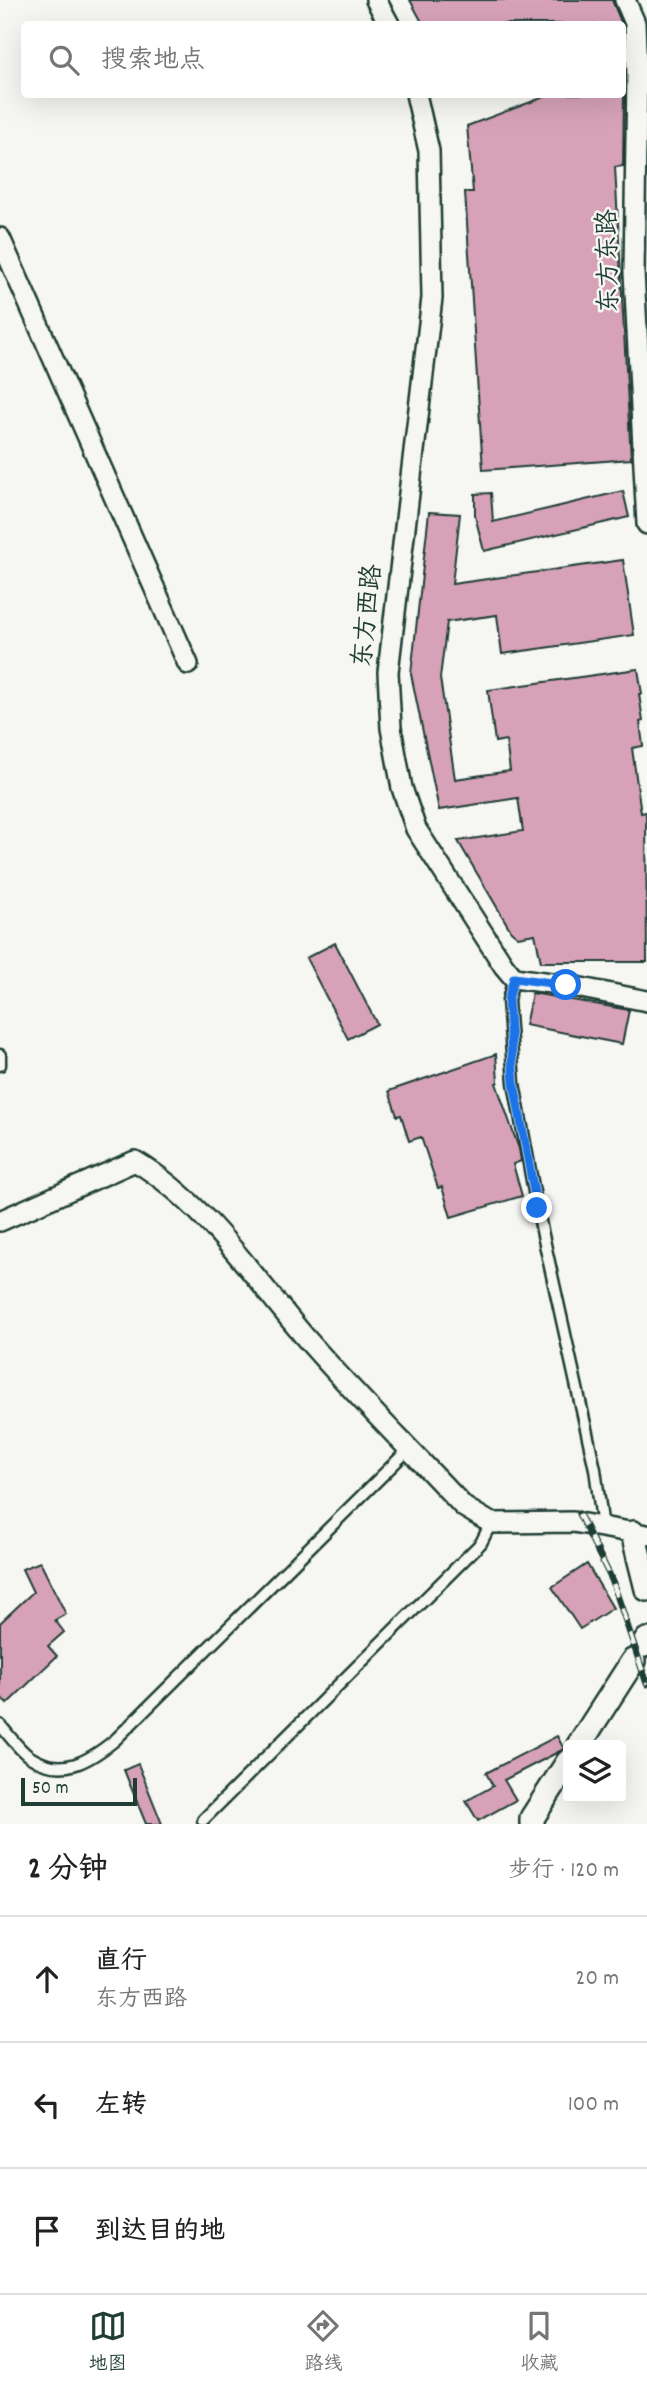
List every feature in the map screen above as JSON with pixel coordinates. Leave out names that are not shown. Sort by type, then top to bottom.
[{"type":"street","points":[[376,0],[387,21]]},
{"type":"street","name":"东方东路","points":[[625,0],[635,23],[637,75],[634,272],[647,524]]},
{"type":"street","name":"东方西路","points":[[417,98],[429,151],[432,298],[388,672],[391,728],[402,788],[416,829],[514,978]]},
{"type":"street","points":[[0,238],[188,664]]},
{"type":"street","points":[[514,978],[647,1001]]},
{"type":"street","points":[[0,1221],[135,1161],[159,1175],[205,1218],[307,1338],[464,1507],[491,1523],[556,1521],[640,1534],[647,1589]]},
{"type":"street","points":[[582,1740],[641,1649]]},
{"type":"street","points":[[532,1824],[533,1818],[563,1770]]},
{"type":"lane","points":[[514,978],[508,1000],[514,1083],[537,1208],[595,1469],[603,1528]]},
{"type":"lane","points":[[0,1055],[0,1065]]},
{"type":"lane","points":[[0,1725],[29,1757],[48,1764],[70,1767],[92,1758],[115,1740],[410,1448]]},
{"type":"lane","points":[[203,1821],[481,1543],[491,1523]]},
{"type":"building","points":[[410,0],[612,0],[621,21],[421,21]]},
{"type":"building","points":[[541,98],[624,98],[623,166],[615,167],[631,459],[483,470],[465,192],[473,192],[467,126]]},
{"type":"building","points":[[623,491],[629,517],[484,551],[475,516],[475,494],[491,493],[493,522]]},
{"type":"building","points":[[429,512],[460,514],[452,584],[623,560],[634,635],[502,654],[497,615],[447,622],[440,678],[455,779],[510,771],[506,740],[495,742],[488,690],[638,669],[642,694],[639,694],[643,746],[632,748],[641,813],[646,812],[647,962],[541,962],[535,934],[518,937],[511,931],[458,841],[523,831],[518,798],[439,810],[411,674]]},
{"type":"building","points":[[335,943],[377,1024],[348,1039],[306,958]]},
{"type":"building","points":[[532,993],[629,1010],[622,1044],[525,1025]]},
{"type":"building","points":[[496,1054],[496,1083],[519,1149],[521,1161],[513,1164],[522,1196],[451,1217],[442,1187],[438,1188],[421,1137],[409,1141],[401,1115],[397,1116],[389,1091]]},
{"type":"building","points":[[40,1562],[66,1614],[55,1620],[64,1632],[48,1646],[57,1656],[7,1704],[0,1696],[0,1623],[33,1592],[22,1569]]},
{"type":"building","points":[[587,1564],[613,1608],[580,1629],[552,1587]]},
{"type":"building","points":[[557,1736],[563,1747],[504,1780],[516,1800],[478,1821],[466,1801],[493,1786],[486,1773]]},
{"type":"building","points":[[138,1764],[162,1824],[146,1824],[124,1770]]},
{"type":"railway","points":[[579,1514],[612,1580],[647,1684]]},
{"type":"route","points":[[537,1208],[514,1083],[508,1000],[514,978],[566,985]]}]
